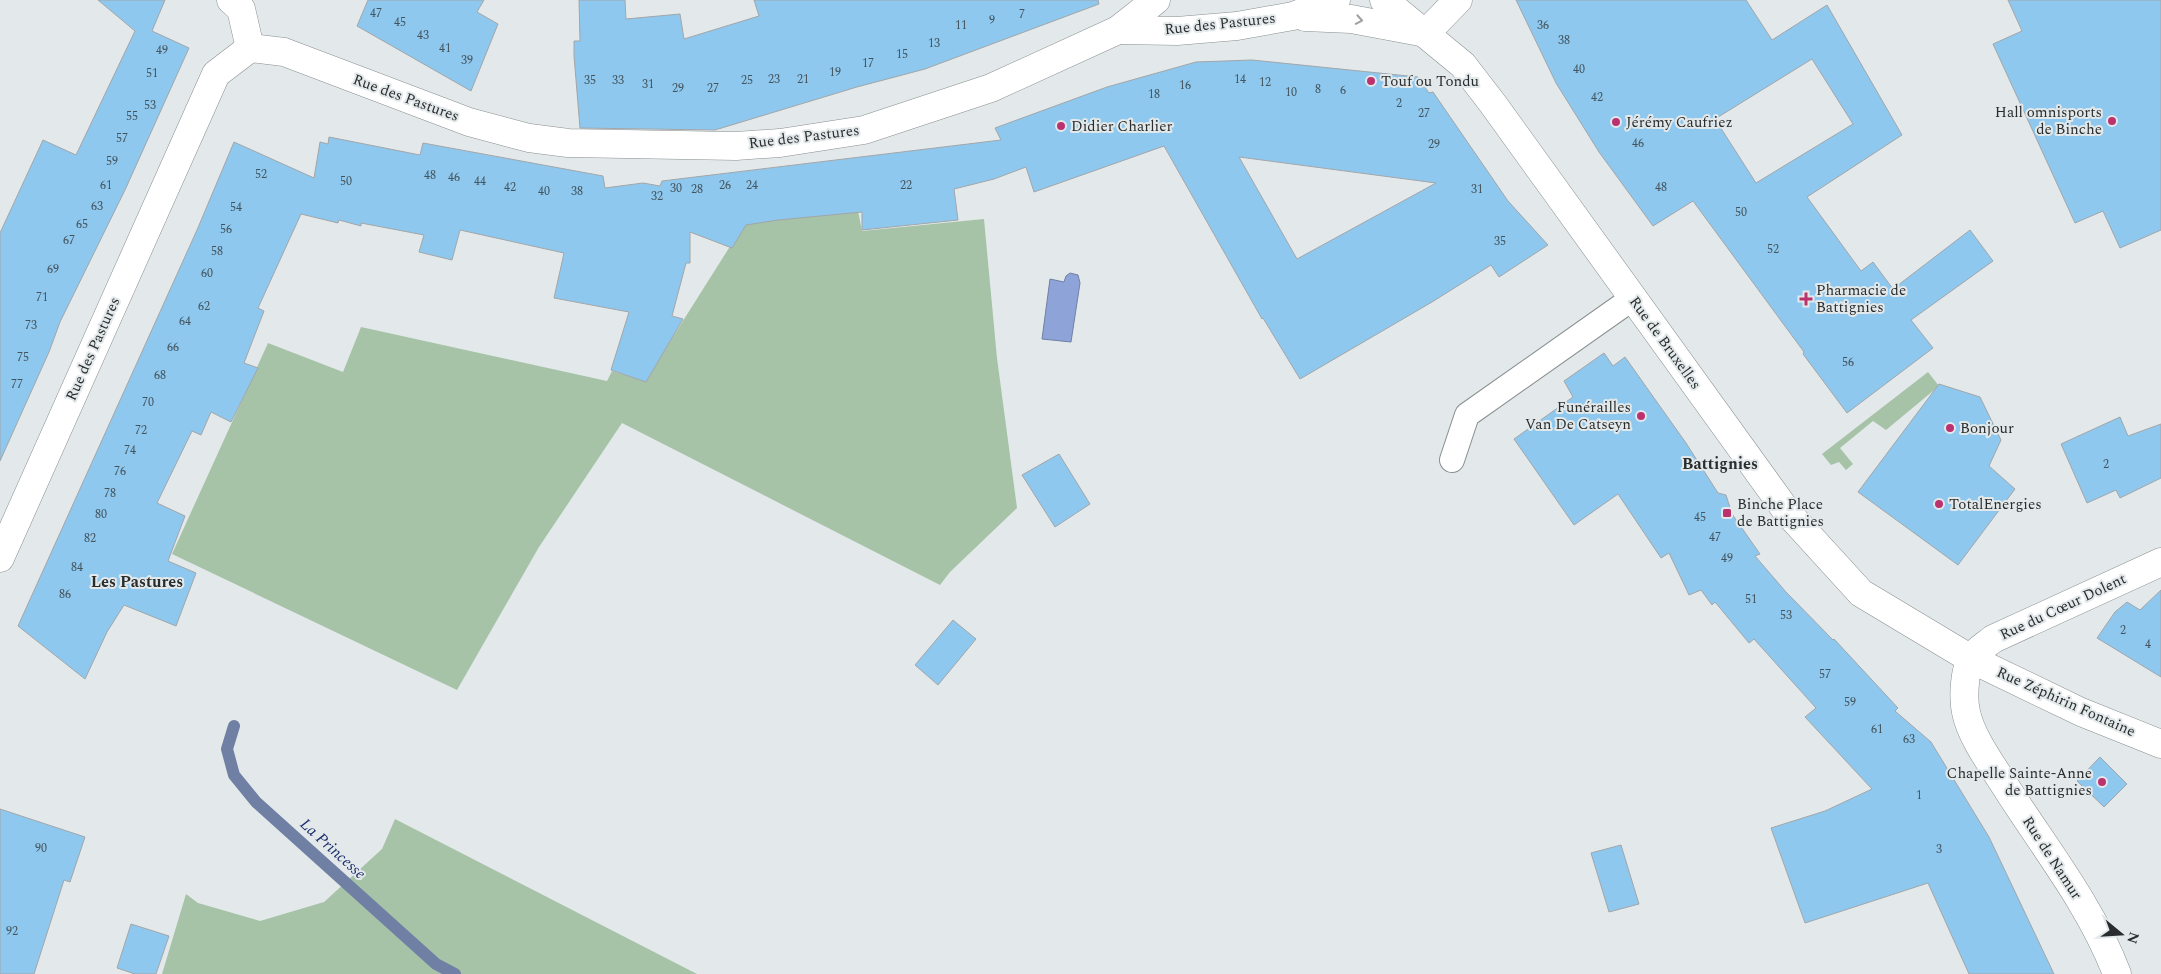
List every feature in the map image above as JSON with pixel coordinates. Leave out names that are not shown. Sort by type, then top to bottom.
[{"type":"street","points":[[231,0],[241,9],[250,48]]},
{"type":"street","name":"Rue des Pastures","points":[[0,558],[216,74],[250,48],[284,52],[469,122],[529,138],[568,143],[736,146],[780,143],[864,130],[991,88],[1118,30],[1156,0]]},
{"type":"street","name":"Rue des Pastures","points":[[1118,30],[1177,31],[1236,26],[1293,16],[1336,0]]},
{"type":"street","points":[[1426,33],[1458,0]]},
{"type":"street","name":"Rue de Bruxelles","points":[[1391,2],[1462,65],[1788,513],[1862,593],[1971,659]]},
{"type":"street","name":"Rue des Pastures","points":[[1293,16],[1351,19],[1426,33]]},
{"type":"street","name":"Rue du Cœur Dolent","points":[[1971,659],[1993,639],[2161,562]]},
{"type":"street","name":"Rue Zéphirin Fontaine","points":[[1971,659],[2081,712],[2161,744]]},
{"type":"street","name":"Rue de Namur","points":[[1971,659],[1964,688],[1966,712],[1972,730],[1993,767],[2092,920],[2107,947],[2117,974]]},
{"type":"lane","points":[[1452,460],[1467,415],[1633,298]]},
{"type":"green space","points":[[858,211],[862,231],[984,219],[997,358],[1017,508],[950,572],[940,585],[622,423],[539,547],[457,690],[172,554],[268,343],[343,372],[361,327],[607,381],[612,371],[645,381],[746,221]]},
{"type":"green space","points":[[1928,372],[1939,386],[1886,430],[1873,421],[1840,448],[1853,464],[1846,470],[1839,462],[1831,465],[1822,454]]},
{"type":"green space","points":[[395,819],[697,974],[162,974],[186,894],[198,903],[260,921],[324,902],[382,849]]},
{"type":"water","points":[[1070,273],[1078,275],[1080,283],[1071,342],[1042,339],[1050,279],[1064,282],[1066,276]]},
{"type":"building","points":[[98,0],[165,0],[152,31],[189,48],[125,190],[60,322],[49,352],[0,461],[0,233],[43,140],[76,155],[135,31]]},
{"type":"building","points":[[368,0],[484,0],[477,12],[498,24],[471,91],[357,26]]},
{"type":"building","points":[[579,0],[625,0],[626,19],[680,14],[684,39],[759,16],[754,0],[1098,0],[1099,4],[925,69],[857,87],[715,130],[580,128],[574,56],[574,41],[580,41]]},
{"type":"building","points":[[1516,0],[1746,0],[1772,40],[1827,5],[1902,135],[1807,197],[1861,271],[1873,262],[1893,289],[1970,230],[1993,261],[1911,320],[1933,348],[1847,413],[1693,201],[1653,226],[1599,152],[1556,83]],"holes":[[[1812,59],[1853,124],[1756,183],[1715,119]]]},
{"type":"building","name":"Hall omnisports de Binche","points":[[2008,0],[2161,0],[2161,230],[2120,248],[2103,211],[2075,223],[1993,44],[2022,31]]},
{"type":"building","points":[[1252,60],[1418,77],[1429,93],[1433,92],[1508,201],[1548,245],[1499,277],[1491,265],[1432,302],[1300,379],[1262,319],[1164,146],[1034,192],[1026,167],[994,179],[954,189],[958,220],[862,230],[862,212],[778,220],[746,225],[732,248],[690,232],[690,263],[686,263],[672,316],[683,319],[646,382],[611,370],[629,312],[554,298],[564,253],[460,230],[452,260],[419,252],[424,235],[361,223],[361,226],[339,220],[338,223],[301,214],[258,308],[264,311],[244,363],[258,368],[231,422],[211,412],[201,435],[192,431],[157,503],[185,516],[168,561],[196,573],[176,626],[124,605],[107,632],[85,679],[18,626],[197,230],[234,142],[314,178],[320,142],[328,144],[329,137],[420,155],[423,143],[603,176],[605,188],[643,183],[660,186],[662,181],[1001,140],[995,128],[1107,87],[1196,62]],"holes":[[[1239,157],[1436,183],[1297,259]]]},
{"type":"building","points":[[1604,353],[1613,366],[1625,357],[1686,443],[1718,493],[1726,495],[1732,514],[1760,554],[1755,556],[1786,592],[1834,639],[1898,708],[1895,711],[1931,742],[1989,837],[2054,974],[1969,974],[1928,883],[1805,923],[1771,828],[1825,811],[1872,789],[1805,717],[1816,708],[1754,639],[1749,643],[1715,602],[1712,605],[1701,590],[1689,595],[1669,553],[1661,558],[1618,494],[1574,525],[1514,439],[1573,397],[1564,381]]},
{"type":"building","name":"TotalEnergies","points":[[1939,384],[1980,397],[2001,440],[1989,466],[2015,489],[1958,565],[1858,492]]},
{"type":"building","points":[[2120,417],[2128,436],[2161,424],[2161,478],[2120,498],[2116,490],[2087,503],[2061,444]]},
{"type":"building","points":[[1059,454],[1090,504],[1055,527],[1022,475]]},
{"type":"building","points":[[2161,590],[2161,677],[2097,638],[2115,612],[2127,602],[2140,610]]},
{"type":"building","points":[[953,620],[976,639],[938,685],[915,665]]},
{"type":"building","name":"Chapelle Sainte-Anne de Battignies","points":[[2100,757],[2127,784],[2104,807],[2077,781]]},
{"type":"building","points":[[0,809],[85,837],[70,882],[64,880],[34,974],[0,974]]},
{"type":"building","points":[[1621,845],[1639,904],[1609,912],[1591,853]]},
{"type":"building","points":[[131,924],[169,936],[156,974],[135,974],[117,968]]},
{"type":"waterway","name":"La Princesse","points":[[234,726],[227,749],[234,775],[256,802],[436,964],[455,974]]},
{"type":"place","name":"Touf ou Tondu","points":[[1371,81]]},
{"type":"place","name":"Hall omnisports de Binche","points":[[2112,121]]},
{"type":"place","name":"Jérémy Caufriez","points":[[1616,122]]},
{"type":"place","name":"Didier Charlier","points":[[1061,126]]},
{"type":"place","name":"Pharmacie de Battignies","points":[[1806,299]]},
{"type":"place","name":"Funérailles Van De Catseyn","points":[[1641,416]]},
{"type":"place","name":"Bonjour","points":[[1950,428]]},
{"type":"place","name":"TotalEnergies","points":[[1939,504]]},
{"type":"place","name":"Binche Place de Battignies","points":[[1727,513]]},
{"type":"place","name":"Chapelle Sainte-Anne de Battignies","points":[[2102,782]]},
{"type":"district","name":"Battignies","points":[[1720,464]]},
{"type":"district","name":"Les Pastures","points":[[137,582]]}]
